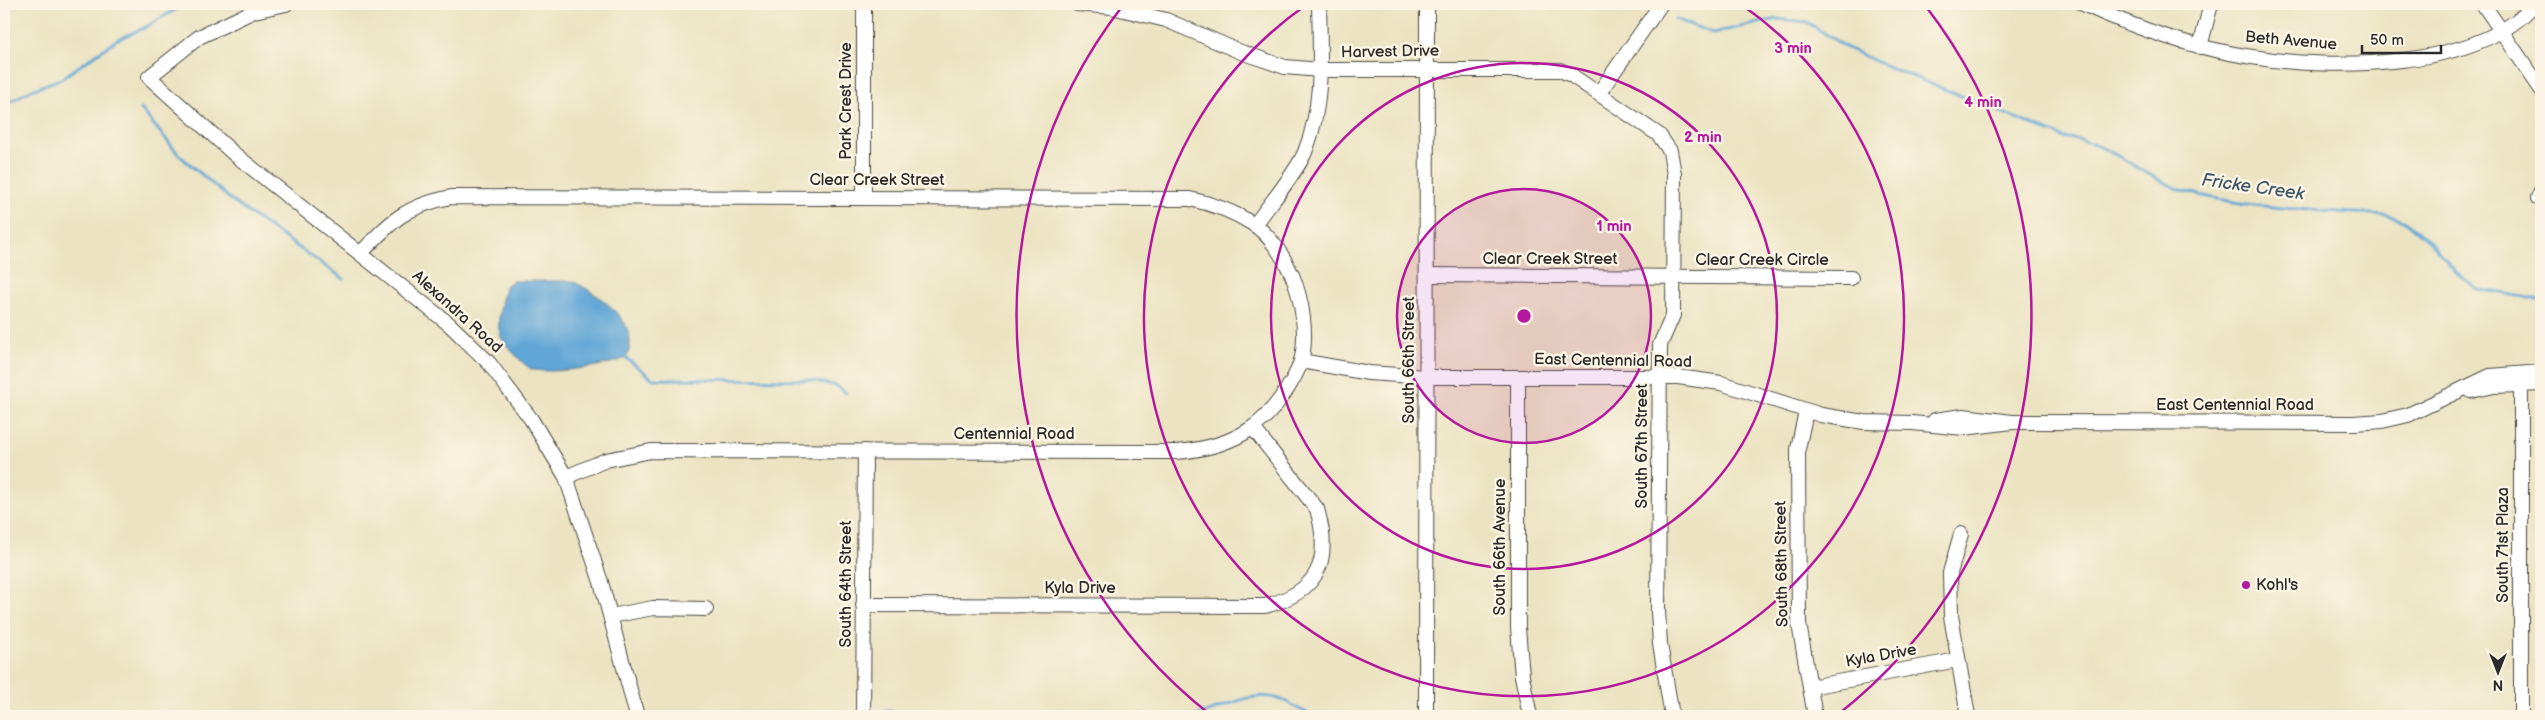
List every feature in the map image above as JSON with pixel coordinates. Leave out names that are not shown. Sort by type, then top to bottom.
[{"type":"street","name":"Alexandra Road","points":[[286,4],[254,11],[199,36],[149,77],[233,152],[449,324],[489,363],[531,419],[566,477],[611,616],[637,716]]},
{"type":"street","name":"Park Crest Drive","points":[[864,4],[864,198]]},
{"type":"street","name":"Harvest Drive","points":[[1078,4],[1112,7],[1166,20],[1241,52],[1285,67],[1320,70],[1427,68],[1560,70],[1599,93]]},
{"type":"street","points":[[1255,225],[1305,153],[1317,112],[1320,70],[1318,4]]},
{"type":"street","name":"South 66th Street","points":[[1426,716],[1427,4]]},
{"type":"street","points":[[1599,93],[1661,4]]},
{"type":"street","name":"Beth Avenue","points":[[2083,4],[2132,26],[2200,46],[2252,57],[2292,62],[2366,63],[2431,56],[2464,48],[2500,30],[2534,4]]},
{"type":"street","points":[[2200,46],[2211,4]]},
{"type":"street","points":[[2483,4],[2541,89]]},
{"type":"street","name":"South 67th Street","points":[[1599,93],[1659,135],[1670,151],[1674,174],[1673,315],[1660,344],[1658,611],[1660,644],[1672,716]]},
{"type":"street","name":"Clear Creek Street","points":[[361,253],[386,227],[409,209],[430,201],[451,197],[1190,199],[1221,206],[1255,225],[1272,242],[1288,265],[1300,293],[1303,324],[1301,361]]},
{"type":"street","name":"Clear Creek Street","points":[[1427,275],[1673,277]]},
{"type":"street","name":"Clear Creek Circle","points":[[1673,277],[1851,278]]},
{"type":"street","points":[[1301,361],[1369,373],[1427,377]]},
{"type":"street","name":"Centennial Road","points":[[566,477],[606,460],[651,451],[1176,452],[1217,446],[1253,428],[1281,398],[1301,361]]},
{"type":"street","name":"East Centennial Road","points":[[2521,379],[2541,372]]},
{"type":"street","name":"South 66th Avenue","points":[[1518,376],[1518,628],[1522,676],[1530,716]]},
{"type":"street","name":"East Centennial Road","points":[[1427,377],[1660,377],[1721,383],[1821,415],[1864,422],[1912,423],[1964,428],[2012,422],[2354,423],[2382,421],[2408,414],[2490,376],[2521,379],[2541,384]]},
{"type":"street","name":"South 71st Plaza","points":[[2521,379],[2521,716]]},
{"type":"street","name":"South 68th Street","points":[[1806,411],[1798,449],[1799,624],[1815,716]]},
{"type":"street","name":"Kyla Drive","points":[[863,605],[1265,606],[1294,596],[1309,585],[1320,570],[1324,555],[1322,524],[1317,509],[1253,428]]},
{"type":"street","name":"South 64th Street","points":[[863,716],[865,451]]},
{"type":"street","points":[[1961,534],[1950,573],[1951,616],[1968,716]]},
{"type":"street","points":[[611,616],[653,608],[706,609]]},
{"type":"street","name":"Kyla Drive","points":[[1810,687],[1958,660]]},
{"type":"water","points":[[513,281],[572,281],[594,293],[616,312],[624,322],[629,334],[630,346],[626,358],[578,369],[539,371],[531,369],[514,354],[500,335],[499,317],[505,286]]},
{"type":"waterway","name":"Fricke Creek","points":[[4,105],[31,90],[61,79],[118,39],[144,28],[185,4]]},
{"type":"waterway","name":"Fricke Creek","points":[[1675,19],[1713,33],[1777,19],[1807,22],[1847,48],[1884,65],[2065,138],[2095,145],[2155,178],[2185,191],[2259,206],[2386,215],[2407,222],[2431,243],[2457,273],[2477,289],[2541,300]]},
{"type":"waterway","points":[[141,109],[179,155],[236,204],[344,279]]},
{"type":"waterway","points":[[626,358],[653,379],[809,380],[837,386],[846,393]]},
{"type":"waterway","points":[[1196,716],[1238,701],[1260,696],[1282,700],[1314,716]]},
{"type":"waterway","points":[[886,710],[910,716]]},
{"type":"waterway","points":[[1140,714],[1149,716]]},
{"type":"place","name":"Kohl's","points":[[2246,585]]}]
